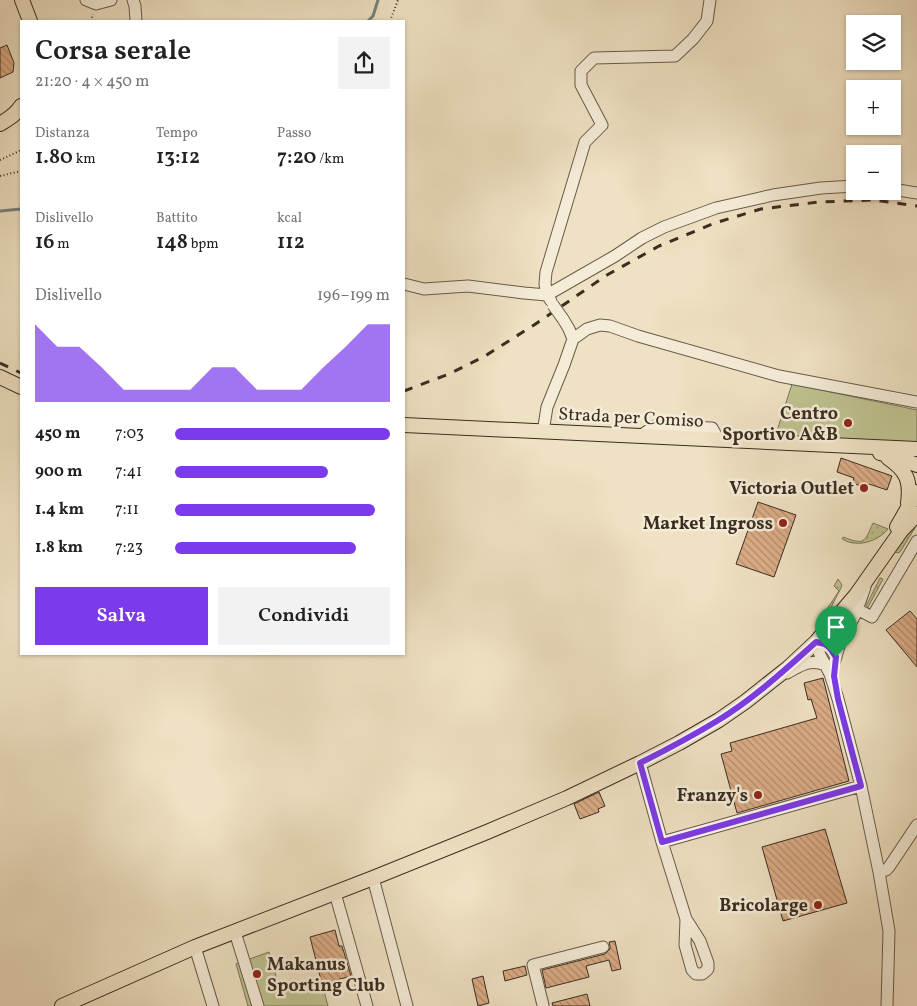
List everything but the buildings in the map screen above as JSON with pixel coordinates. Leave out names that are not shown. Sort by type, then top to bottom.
[{"type":"main road","points":[[22,0],[30,20]]},
{"type":"main road","points":[[0,124],[18,112],[20,108]]},
{"type":"main road","points":[[0,377],[20,387]]},
{"type":"main road","name":"Strada per Comiso","points":[[405,425],[917,449]]},
{"type":"main road","points":[[838,446],[891,455],[917,465]]},
{"type":"main road","points":[[876,453],[897,465],[907,477],[910,484],[912,511]]},
{"type":"main road","points":[[62,1006],[195,947],[373,878],[567,798],[679,743],[719,720],[788,668],[816,642],[877,566],[912,511],[917,492]]},
{"type":"street","points":[[86,0],[96,4],[111,0]]},
{"type":"street","points":[[133,0],[136,6],[136,20]]},
{"type":"street","points":[[573,339],[569,329],[550,300],[545,284],[546,272],[585,142],[602,124],[581,85],[581,71],[594,58],[675,56],[694,39],[706,21],[710,0]]},
{"type":"street","points":[[405,284],[424,289],[468,286],[524,293],[550,300],[642,238],[664,227],[716,208],[773,195],[846,187]]},
{"type":"street","points":[[901,191],[917,193]]},
{"type":"street","points":[[543,432],[547,407],[573,339],[587,330],[600,325],[610,326],[638,336],[779,376],[917,402]]},
{"type":"street","points":[[857,609],[872,617],[917,540]]},
{"type":"street","points":[[877,566],[895,576]]},
{"type":"street","points":[[838,699],[834,676],[836,657],[868,578]]},
{"type":"street","points":[[836,657],[825,644],[816,642],[820,655],[830,674],[838,699],[861,786],[879,872],[889,931],[887,1006]]},
{"type":"street","points":[[770,682],[807,663],[814,662],[826,665]]},
{"type":"street","points":[[640,763],[686,919],[700,940],[708,966],[702,974],[696,974],[692,970],[685,945],[686,919]]},
{"type":"street","points":[[662,842],[861,786]]},
{"type":"street","points":[[879,872],[889,867],[917,825]]},
{"type":"street","points":[[373,878],[407,1006]]},
{"type":"street","points":[[335,893],[366,1006]]},
{"type":"street","points":[[236,932],[258,1006]]},
{"type":"street","points":[[685,945],[700,940]]},
{"type":"street","points":[[195,947],[213,1006]]},
{"type":"street","points":[[541,1006],[533,965],[603,947]]},
{"type":"path","points":[[390,20],[398,0]]},
{"type":"path","points":[[0,160],[20,150]]},
{"type":"path","points":[[0,176],[20,171]]},
{"type":"green space","name":"Centro Sportivo A&B","points":[[792,384],[917,410],[917,442],[775,437]]},
{"type":"green space","points":[[873,523],[888,529],[877,538],[868,542],[851,543],[842,539],[843,537],[856,541],[863,540],[868,535]]},
{"type":"green space","points":[[913,524],[915,528],[900,552],[895,552],[899,541]]},
{"type":"green space","points":[[880,578],[883,579],[867,609],[865,608]]},
{"type":"green space","points":[[838,579],[842,585],[841,588],[826,617],[823,615],[839,591],[834,586]]},
{"type":"green space","name":"Makanus Sporting Club","points":[[269,952],[281,993],[322,984],[328,1006],[248,1006],[236,964]]},
{"type":"waterway","points":[[369,20],[373,16],[378,0]]},
{"type":"waterway","points":[[0,211],[20,209]]},
{"type":"railway","points":[[405,391],[449,374],[485,356],[607,275],[659,246],[715,223],[761,209],[819,202],[874,200],[917,206]]},
{"type":"railway","points":[[0,363],[20,373]]},
{"type":"place","name":"Centro Sportivo A&B","points":[[848,423]]},
{"type":"place","name":"Victoria Outlet","points":[[864,488]]},
{"type":"place","name":"Market Ingross","points":[[783,523]]},
{"type":"place","name":"Franzy's","points":[[758,795]]},
{"type":"place","name":"Bricolarge","points":[[818,905]]},
{"type":"place","name":"Makanus Sporting Club","points":[[257,974]]},
{"type":"route","points":[[816,642],[825,644],[834,652],[836,657],[834,676],[838,699],[861,786],[662,842],[640,763],[719,720],[788,668],[816,642]]}]
